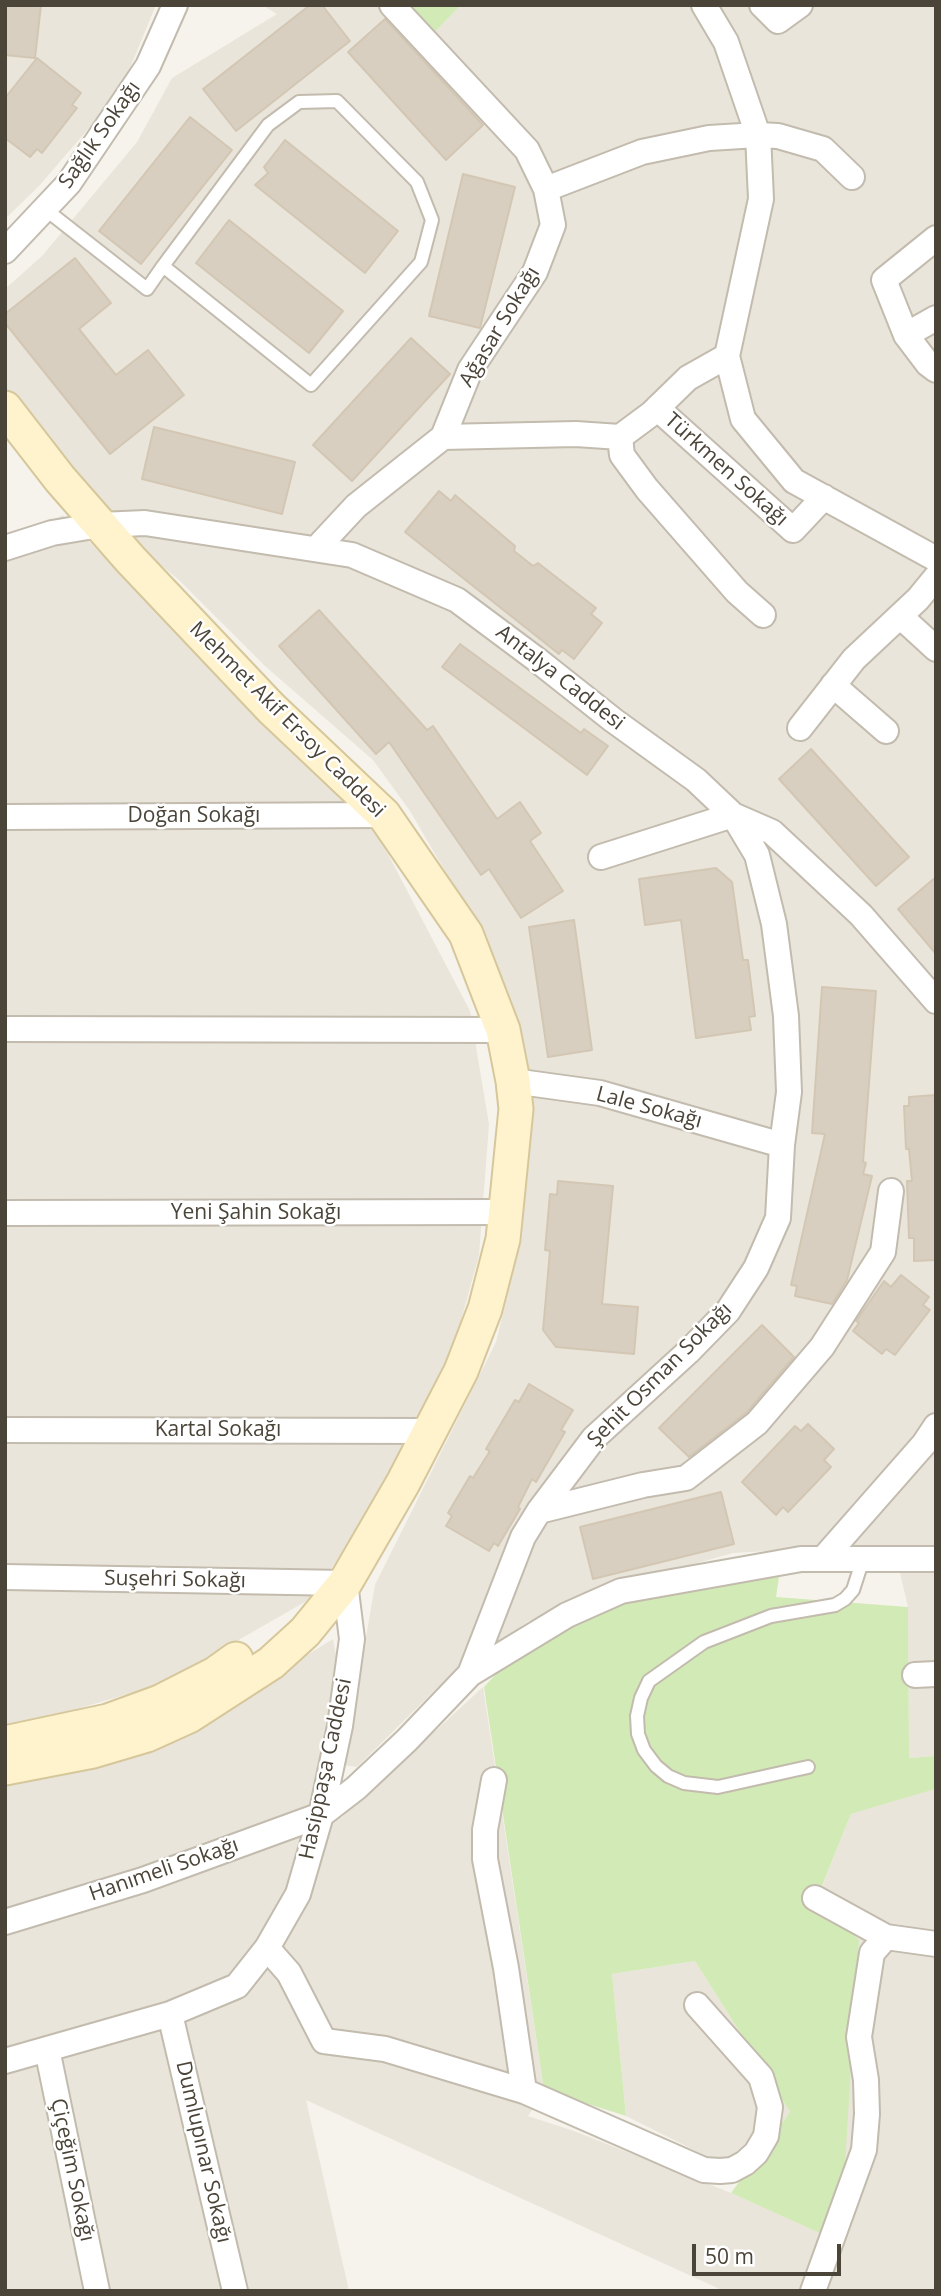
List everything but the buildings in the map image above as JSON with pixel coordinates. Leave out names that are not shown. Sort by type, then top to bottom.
[{"type":"main road","name":"Mehmet Akif Ersoy Caddesi","points":[[5,408],[33,446],[100,525],[271,708],[384,815],[466,934],[503,1030],[516,1109],[503,1239],[485,1309],[461,1371],[345,1583],[305,1632],[271,1663],[189,1716],[147,1735],[93,1751],[5,1768]]},
{"type":"main road","points":[[5,1743],[108,1721],[160,1702],[215,1674],[296,1617],[323,1611]]},
{"type":"street","name":"Sağlık Sokağı","points":[[5,251],[69,183],[148,66],[175,5]]},
{"type":"street","name":"Ağasar Sokağı","points":[[392,5],[527,150],[546,189],[553,225],[535,272],[470,370],[443,437]]},
{"type":"street","points":[[704,5],[726,42],[758,135],[761,199],[727,356],[743,419],[794,481],[936,559]]},
{"type":"street","points":[[762,5],[778,21],[800,5]]},
{"type":"street","points":[[546,189],[642,152],[709,138],[758,135],[778,136],[823,149],[852,177]]},
{"type":"street","points":[[936,238],[884,280],[906,335],[928,365],[936,370]]},
{"type":"street","points":[[906,335],[936,318]]},
{"type":"street","points":[[316,549],[356,506],[443,437],[576,434],[620,437],[657,408],[688,378],[727,356]]},
{"type":"street","name":"Türkmen Sokağı","points":[[657,408],[793,530],[824,497]]},
{"type":"street","points":[[620,437],[622,455],[647,489],[737,592],[763,615]]},
{"type":"street","name":"Antalya Caddesi","points":[[5,548],[52,533],[100,525],[145,523],[352,555],[457,600],[696,780],[733,815],[772,832],[861,915],[936,1001]]},
{"type":"street","points":[[800,728],[854,659],[918,599],[936,577]]},
{"type":"street","points":[[900,616],[936,649]]},
{"type":"street","points":[[834,685],[886,731]]},
{"type":"street","name":"Doğan Sokağı","points":[[5,817],[384,815]]},
{"type":"street","points":[[601,857],[733,815]]},
{"type":"street","name":"Şehit Osman Sokağı","points":[[470,1674],[523,1537],[540,1511],[594,1438],[688,1352],[728,1311],[755,1268],[778,1218],[782,1145],[789,1092],[786,1016],[774,924],[757,855],[733,815]]},
{"type":"street","points":[[5,1029],[503,1030]]},
{"type":"street","name":"Lale Sokağı","points":[[513,1081],[600,1093],[782,1145]]},
{"type":"street","points":[[540,1511],[643,1485],[686,1478],[757,1423],[822,1347],[883,1252],[891,1191]]},
{"type":"street","name":"Yeni Şahin Sokağı","points":[[5,1213],[506,1212]]},
{"type":"street","points":[[823,1559],[936,1426]]},
{"type":"street","name":"Kartal Sokağı","points":[[5,1430],[430,1431]]},
{"type":"street","points":[[470,1674],[567,1615],[621,1591],[801,1559],[936,1559]]},
{"type":"street","name":"Suşehri Sokağı","points":[[5,1577],[345,1583]]},
{"type":"street","name":"Hasippaşa Caddesi","points":[[5,2061],[170,2014],[237,1986],[267,1948],[298,1894],[321,1815],[340,1726],[352,1639],[345,1583]]},
{"type":"street","name":"Hanımeli Sokağı","points":[[5,1922],[143,1880],[321,1815],[356,1788],[407,1740],[470,1674]]},
{"type":"street","points":[[494,1780],[485,1830],[485,1859],[506,1968],[524,2091]]},
{"type":"street","points":[[815,1898],[886,1937],[936,1944]]},
{"type":"street","points":[[813,2291],[864,2150],[866,2080],[859,2037],[872,1953],[886,1937]]},
{"type":"street","points":[[267,1948],[289,1973],[324,2041],[385,2049],[524,2091],[704,2169],[732,2170],[756,2153],[766,2136],[770,2122],[767,2091],[761,2077],[697,2005]]},
{"type":"street","name":"Dumlupınar Sokağı","points":[[170,2014],[195,2110],[235,2291]]},
{"type":"street","name":"Çiçeğim Sokağı","points":[[47,2049],[97,2291]]},
{"type":"lane","points":[[45,209],[147,289],[163,266],[268,125],[299,102],[337,101],[417,183],[432,220],[421,262],[311,385],[163,266]]},
{"type":"lane","points":[[808,1767],[718,1787],[700,1787],[676,1780],[656,1766],[644,1750],[638,1734],[641,1698],[649,1681],[704,1642],[771,1616],[835,1605],[845,1599],[853,1590],[863,1559]]},
{"type":"shaded area","points":[[5,5],[156,5],[120,92],[39,186],[5,219]]},
{"type":"shaded area","points":[[262,5],[378,5],[419,48],[461,5],[936,5],[936,1756],[909,1758],[908,1607],[900,1573],[787,1550],[733,1553],[609,1588],[527,1622],[437,1688],[357,1767],[344,1765],[375,1585],[496,1342],[522,1237],[529,1089],[462,900],[410,811],[373,760],[265,666],[179,580],[112,525],[5,388],[5,289],[42,256],[137,142],[172,78],[277,14]]},
{"type":"shaded area","points":[[63,515],[379,837],[470,1011],[489,1124],[479,1255],[446,1375],[358,1530],[310,1599],[162,1684],[5,1730],[5,543]]},
{"type":"shaded area","points":[[333,1639],[341,1683],[316,1785],[341,1818],[483,1687],[544,2090],[528,2116],[574,2131],[731,2193],[839,2241],[859,1941],[822,1887],[851,1814],[934,1789],[936,1776],[936,2291],[724,2291],[306,2100],[349,2291],[5,2291],[5,1782],[276,1674]]},
{"type":"shaded area","points":[[695,1961],[790,2112],[744,2175],[626,2116],[612,1974]]},
{"type":"green space","points":[[378,5],[461,5],[419,48]]},
{"type":"green space","points":[[779,1577],[776,1597],[908,1607],[909,1758],[936,1756],[935,1789],[851,1814],[822,1886],[859,1941],[840,2242],[731,2193],[790,2112],[695,1961],[612,1974],[626,2116],[544,2090],[484,1687],[523,1645],[613,1598]]}]
